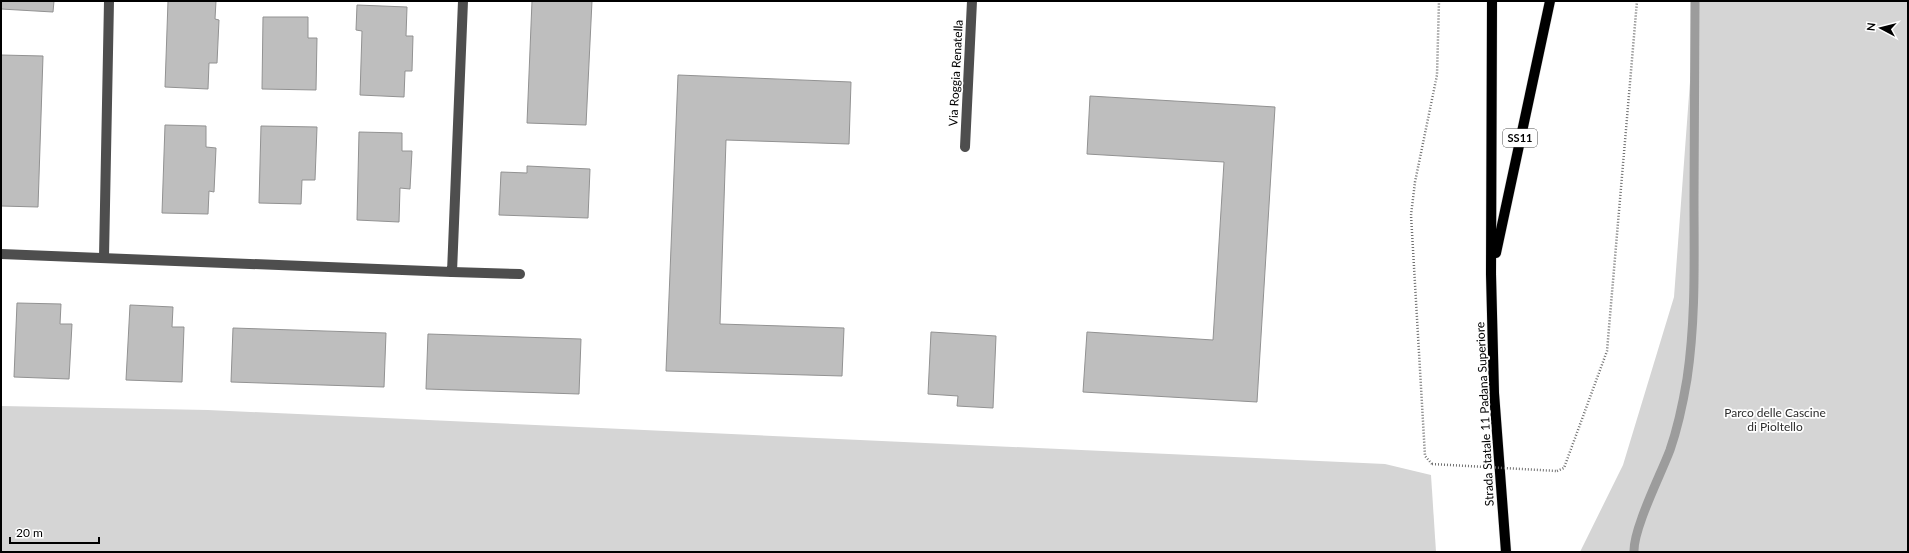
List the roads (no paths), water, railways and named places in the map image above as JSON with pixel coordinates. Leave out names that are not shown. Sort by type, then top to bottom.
[{"type":"main road","name":"Strada Statale 11 Padana Superiore","points":[[1492,1],[1491,274],[1494,393],[1506,552]]},
{"type":"main road","name":"Strada Statale 11 Padana Superiore","points":[[1491,274],[1550,1]]},
{"type":"lane","points":[[104,256],[109,1]]},
{"type":"lane","points":[[452,272],[463,1]]},
{"type":"lane","name":"Via Roggia Renatella","points":[[965,147],[972,1]]},
{"type":"lane","points":[[1,254],[104,256],[520,274]]},
{"type":"waterway","points":[[1634,552],[1638,530],[1648,501],[1670,450],[1675,433],[1684,397],[1690,356],[1694,288],[1695,1]]},
{"type":"park label","name":"Parco delle Cascine di Pioltello","points":[[1775,420]]}]
